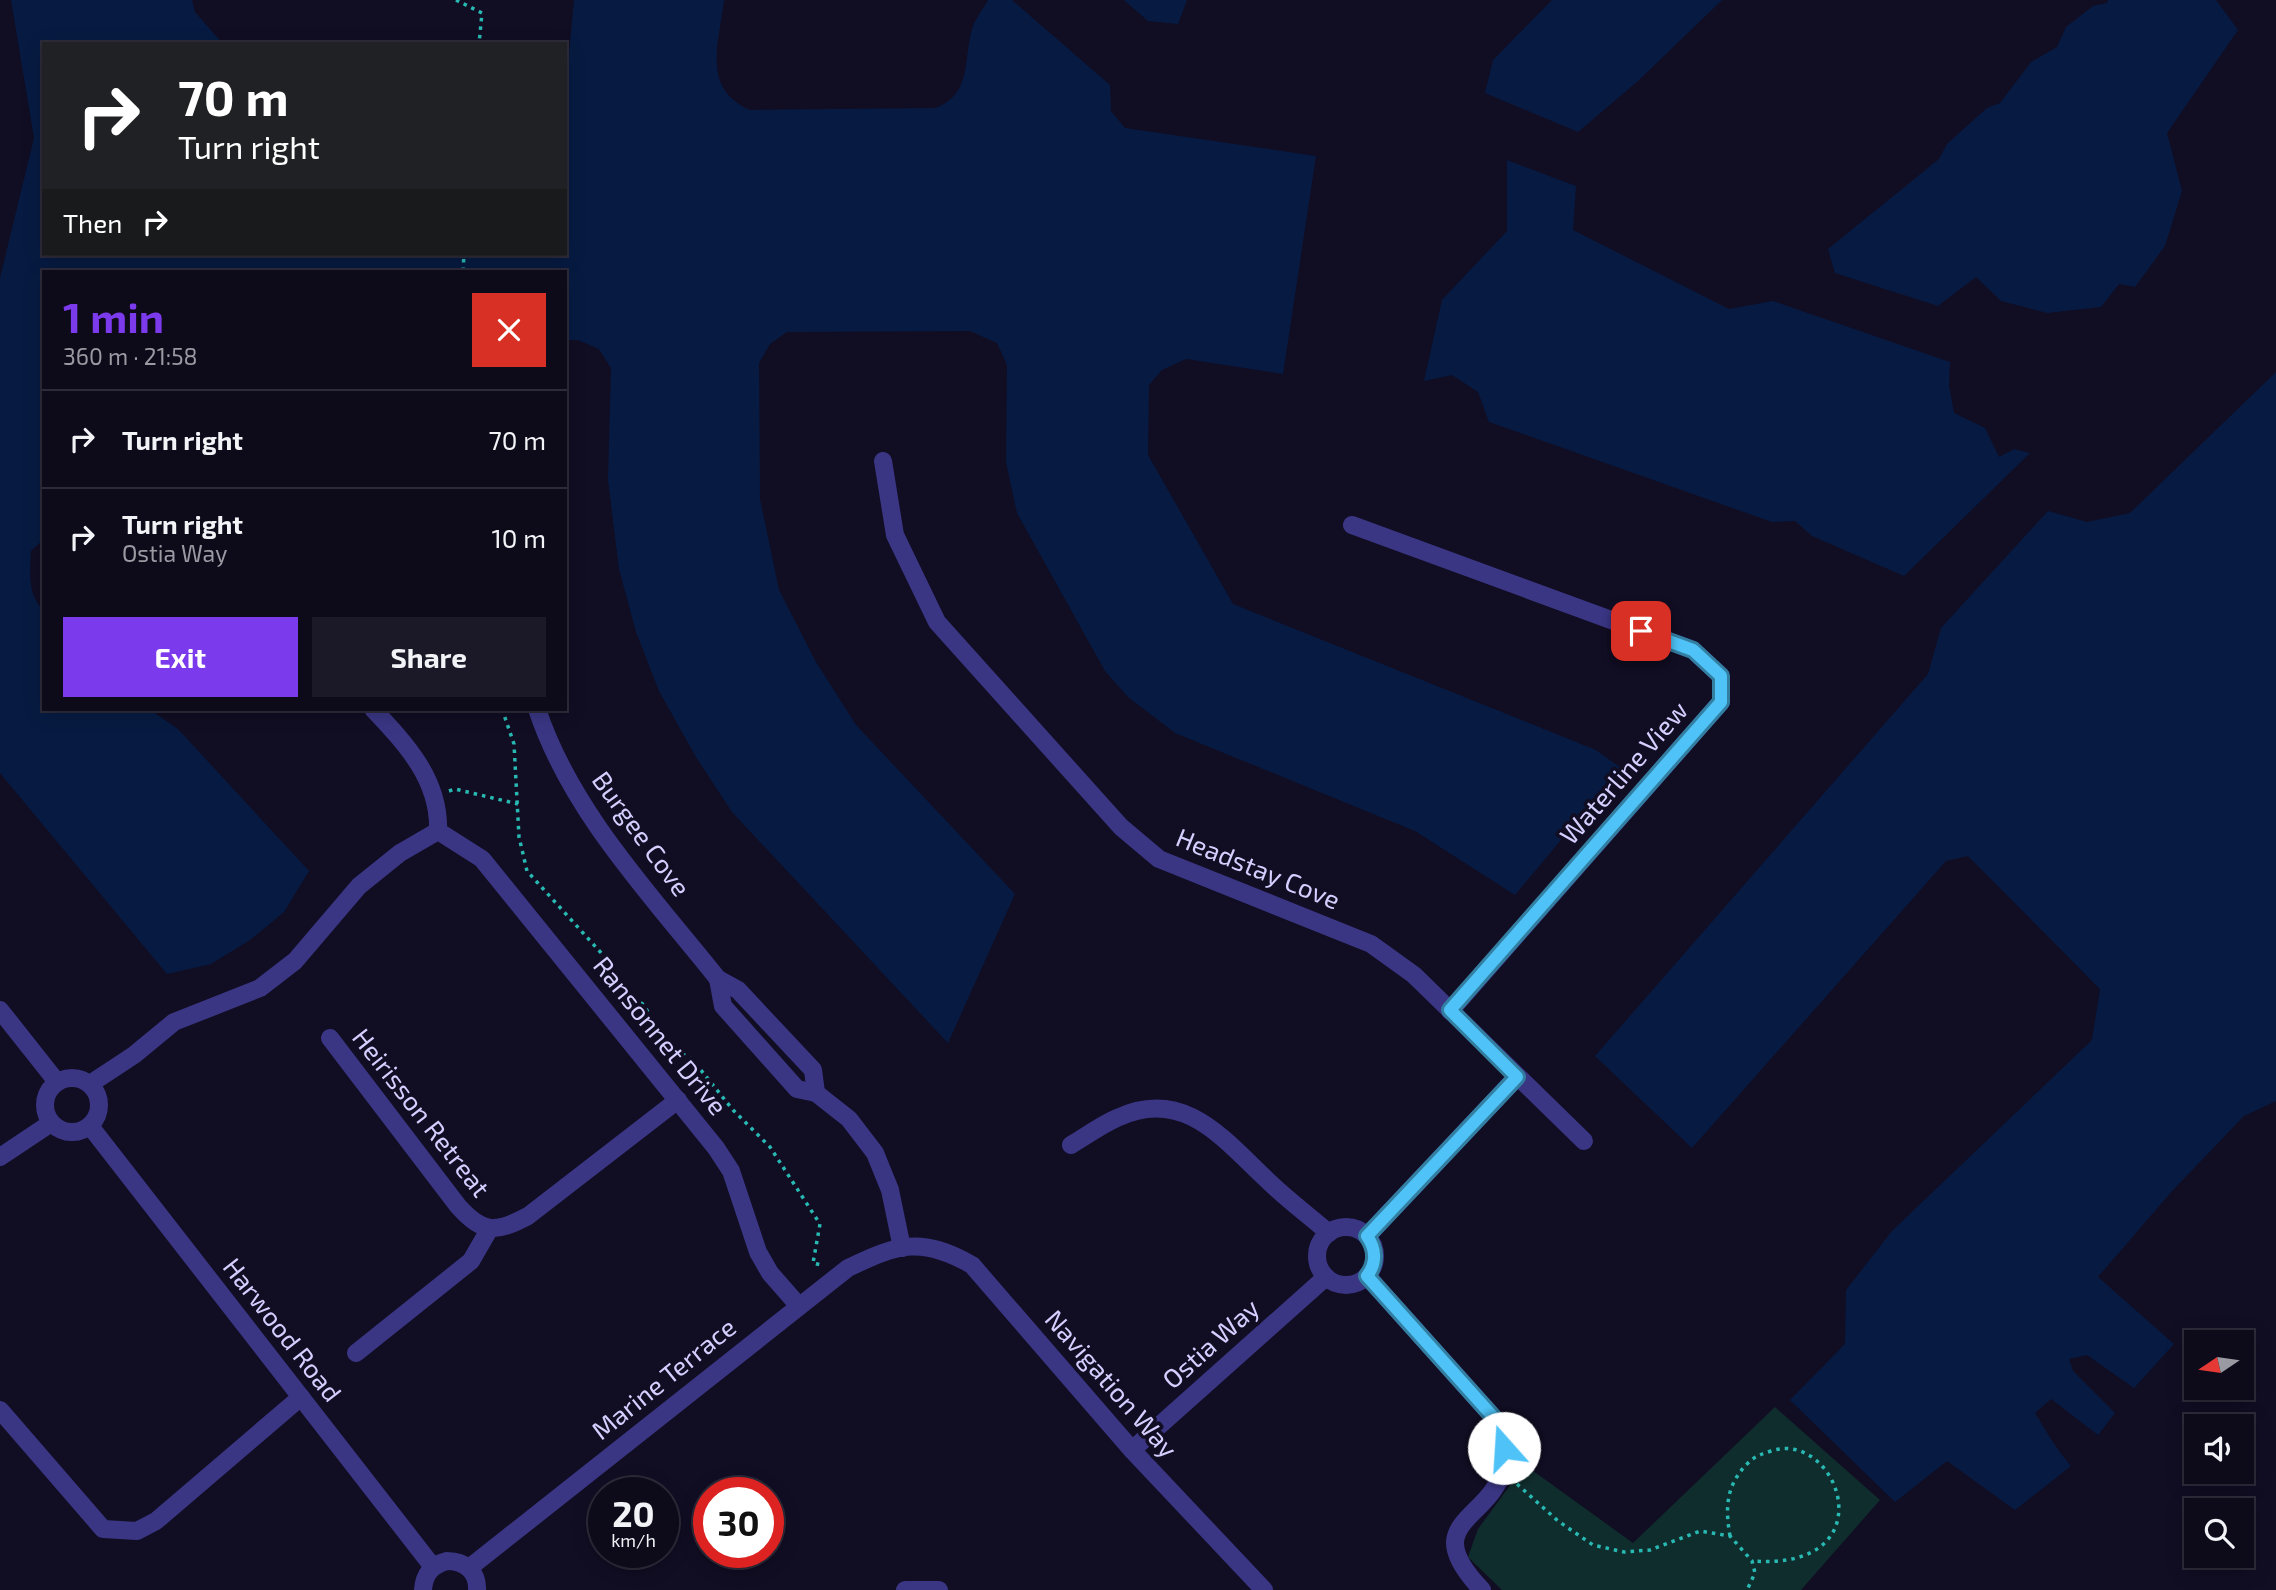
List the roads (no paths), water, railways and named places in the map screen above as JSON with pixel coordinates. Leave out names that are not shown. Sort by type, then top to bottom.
[{"type":"street","name":"Headstay Cove","points":[[883,461],[895,535],[937,622],[1121,827],[1159,859],[1371,944],[1414,975],[1584,1141]]},
{"type":"street","name":"Waterline View","points":[[1352,525],[1693,650],[1721,676],[1721,702],[1450,1010]]},
{"type":"street","points":[[90,1084],[134,1055],[174,1022],[260,988],[295,961],[359,886],[400,853],[438,831],[439,813],[434,797],[411,749],[375,711]]},
{"type":"street","name":"Burgee Cove","points":[[538,711],[572,784],[612,847],[718,979],[738,990],[813,1070],[816,1093]]},
{"type":"street","name":"Ransonnet Drive","points":[[438,831],[482,859],[678,1100],[731,1171],[758,1252],[770,1273],[798,1306]]},
{"type":"street","name":"Burgee Cove","points":[[718,979],[723,1006],[797,1089],[816,1093],[849,1119],[875,1153],[890,1190],[902,1248]]},
{"type":"street","points":[[0,1010],[57,1082]]},
{"type":"street","name":"Heirisson Retreat","points":[[330,1038],[458,1206],[470,1220],[490,1228],[509,1226],[528,1216],[678,1100]]},
{"type":"street","points":[[74,1077],[90,1084],[100,1105],[90,1126],[74,1133],[58,1129],[51,1123],[46,1116],[45,1097],[57,1082],[74,1077]]},
{"type":"street","points":[[1367,1236],[1517,1077]]},
{"type":"street","points":[[1071,1145],[1119,1117],[1152,1109],[1182,1111],[1215,1129],[1265,1179],[1329,1233]]},
{"type":"street","points":[[0,1157],[51,1123]]},
{"type":"street","name":"Harwood Road","points":[[90,1126],[433,1567]]},
{"type":"street","points":[[1349,1227],[1367,1236],[1373,1244],[1374,1261],[1367,1276],[1356,1283],[1344,1285],[1326,1277],[1317,1259],[1318,1250],[1329,1233],[1349,1227]]},
{"type":"street","points":[[356,1353],[471,1261],[486,1240],[490,1228]]},
{"type":"street","name":"Navigation Way","points":[[902,1248],[925,1245],[950,1253],[972,1265],[1132,1450],[1264,1590]]},
{"type":"street","name":"Marine Terrace","points":[[469,1568],[848,1268],[878,1254],[902,1248]]},
{"type":"street","points":[[1367,1276],[1504,1429],[1502,1472],[1494,1487],[1460,1526],[1454,1546],[1466,1573],[1482,1590]]},
{"type":"street","name":"Ostia Way","points":[[1132,1450],[1326,1277]]},
{"type":"street","points":[[0,1410],[103,1529],[137,1531],[156,1521],[301,1397]]},
{"type":"street","points":[[423,1590],[427,1574],[433,1567],[455,1561],[469,1568],[475,1576],[477,1590]]},
{"type":"street","points":[[905,1590],[939,1590]]},
{"type":"water","points":[[11,0],[192,0],[195,12],[221,42],[42,42],[42,256],[567,256],[567,76],[574,0],[724,0],[717,48],[719,77],[725,90],[735,101],[750,110],[936,108],[948,102],[961,85],[972,29],[988,0],[1012,0],[1110,85],[1111,111],[1125,128],[1316,156],[1283,374],[1186,359],[1162,370],[1149,385],[1148,455],[1233,604],[1596,750],[1621,768],[1515,895],[1415,831],[1175,733],[1128,697],[1105,671],[1017,513],[1006,462],[1007,365],[997,343],[970,331],[787,332],[770,344],[759,363],[760,499],[779,590],[816,662],[856,725],[1015,894],[948,1043],[732,812],[696,757],[659,691],[636,632],[619,569],[608,480],[611,368],[599,349],[578,340],[567,340],[567,270],[42,270],[42,541],[31,551],[30,575],[32,590],[42,608],[42,711],[152,711],[178,729],[309,871],[284,912],[250,940],[211,964],[167,974],[0,773],[0,278],[34,138]]},
{"type":"water","points":[[1124,0],[1187,0],[1178,24],[1148,21]]},
{"type":"water","points":[[1552,0],[1722,0],[1638,81],[1578,132],[1485,93],[1493,60]]},
{"type":"water","points":[[2108,0],[2216,0],[2238,30],[2167,133],[2182,191],[2165,246],[2135,287],[2119,284],[2101,307],[2047,313],[2001,301],[1976,277],[1938,306],[1835,273],[1828,249],[1939,159],[1947,144],[1987,108],[2000,103],[2031,62],[2057,47],[2066,27],[2093,6],[2107,3]]},
{"type":"water","points":[[1507,160],[1576,186],[1573,230],[1729,309],[1773,301],[1950,362],[1949,385],[1954,413],[1985,428],[1999,457],[2014,449],[2030,453],[1904,576],[1812,536],[1795,521],[1772,522],[1489,422],[1478,392],[1452,375],[1424,381],[1442,300],[1507,231]]},
{"type":"water","points":[[2276,372],[2276,1101],[2244,1116],[2173,1190],[2098,1277],[2174,1344],[2134,1388],[2087,1355],[2069,1359],[2073,1371],[2115,1413],[2098,1435],[2051,1399],[2035,1413],[2071,1466],[2015,1510],[1947,1461],[1895,1502],[1790,1400],[1845,1344],[1846,1290],[1892,1231],[2092,1040],[2100,989],[1968,856],[1946,861],[1692,1148],[1595,1056],[1928,674],[1941,628],[2048,511],[2087,522],[2130,513]]}]
